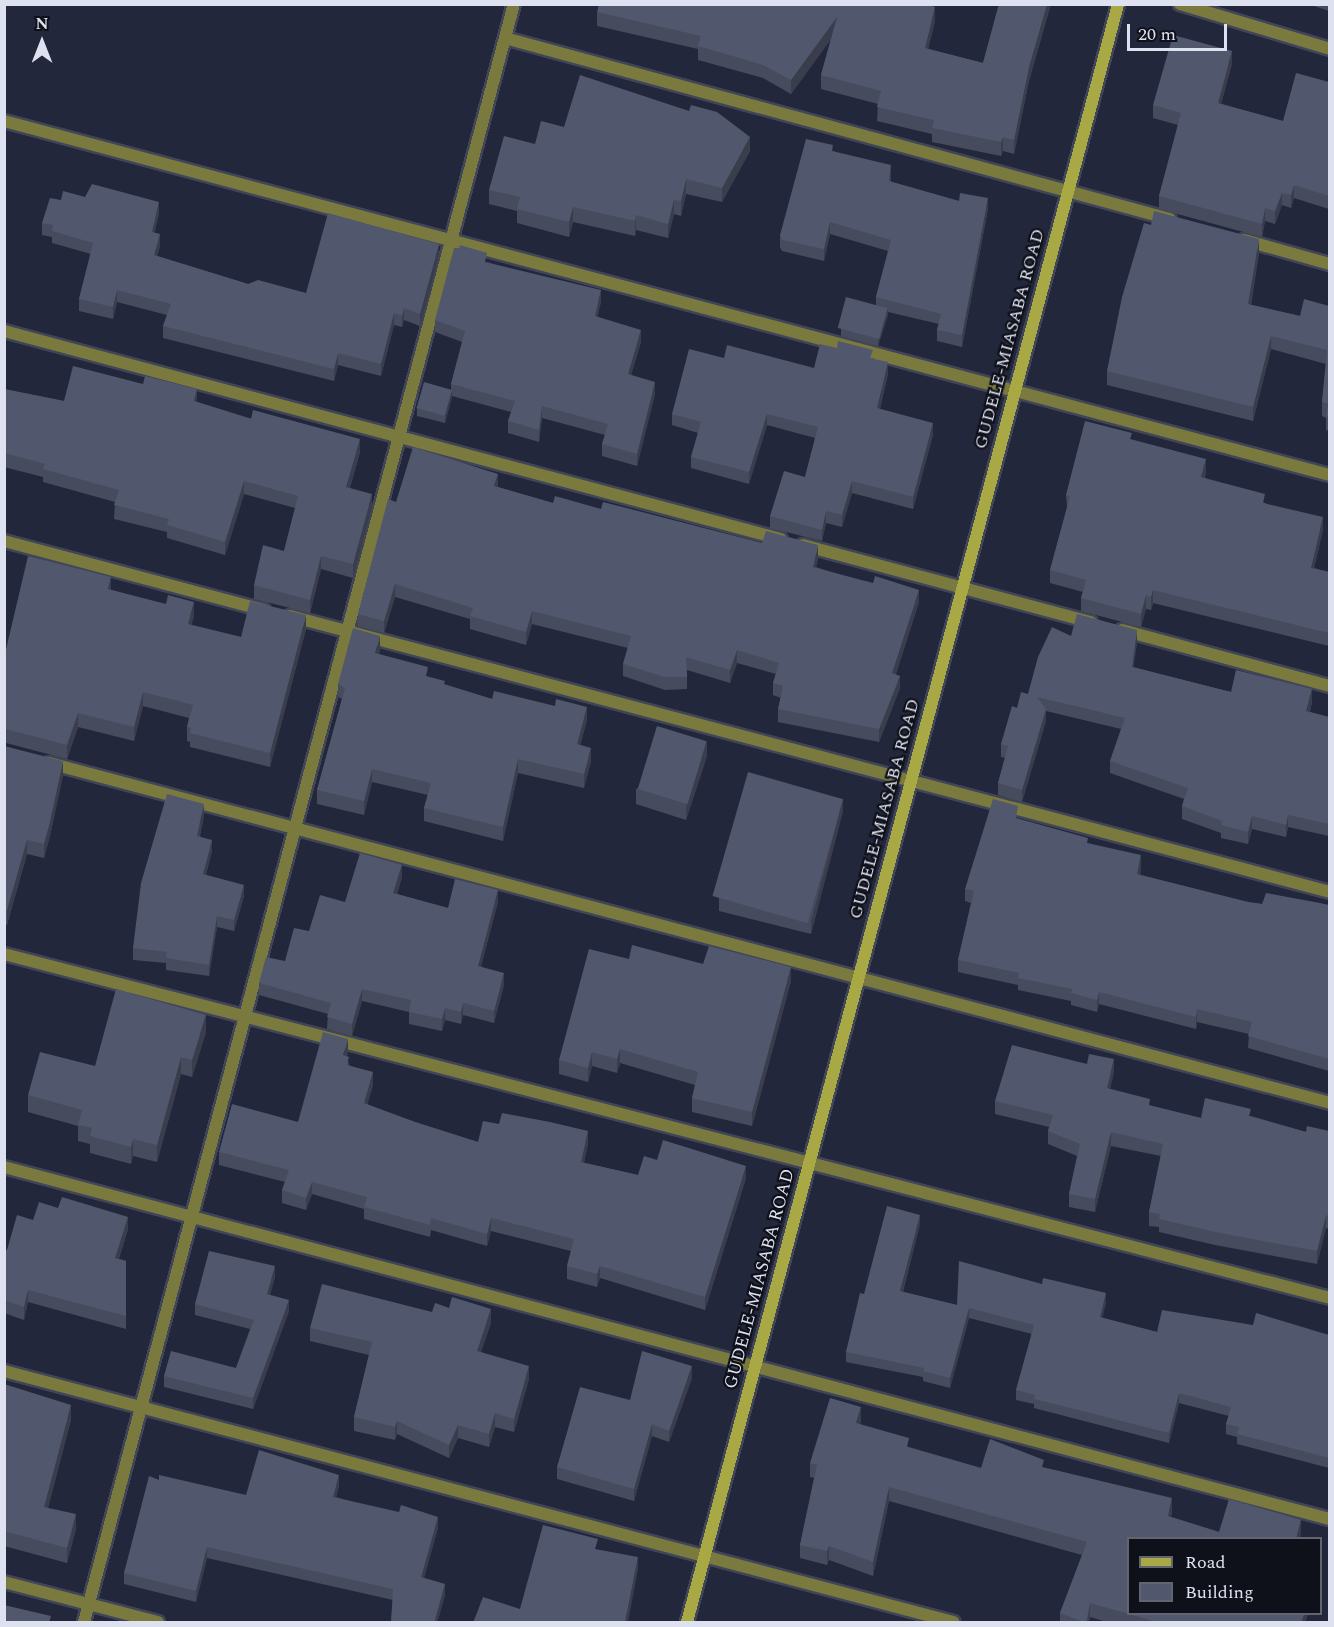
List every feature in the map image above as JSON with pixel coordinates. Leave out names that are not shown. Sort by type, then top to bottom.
[{"type":"main road","name":"GUDELE-MIASABA ROAD","points":[[687,1623],[1118,4]]},
{"type":"street","points":[[84,1623],[514,4]]},
{"type":"street","points":[[1180,4],[1329,49]]},
{"type":"street","points":[[505,38],[1182,222]]},
{"type":"street","points":[[4,121],[1329,475]]},
{"type":"street","points":[[1227,235],[1329,264]]},
{"type":"street","points":[[4,331],[1329,686]]},
{"type":"street","points":[[4,541],[1329,892]]},
{"type":"street","points":[[38,760],[1329,1103]]},
{"type":"street","points":[[4,954],[1329,1298]]},
{"type":"street","points":[[4,1167],[1329,1519]]},
{"type":"street","points":[[4,1371],[953,1623]]},
{"type":"street","points":[[4,1582],[158,1623]]},
{"type":"building","points":[[599,4],[926,4],[935,7],[925,48],[983,63],[999,4],[1047,4],[1029,67],[1014,140],[1003,137],[1001,142],[932,128],[934,120],[877,107],[881,91],[821,75],[837,17],[791,80],[763,65],[698,46],[701,36],[597,12]]},
{"type":"building","points":[[1173,35],[1232,51],[1218,103],[1283,121],[1296,73],[1329,82],[1329,196],[1294,185],[1291,195],[1282,193],[1275,211],[1265,208],[1262,224],[1159,196],[1181,113],[1153,105]]},
{"type":"building","points":[[580,75],[689,111],[691,105],[717,112],[750,137],[722,188],[686,179],[681,201],[674,200],[668,224],[636,215],[635,221],[573,207],[569,222],[517,209],[520,197],[489,190],[504,136],[535,144],[541,121],[564,127]]},
{"type":"building","points":[[806,139],[833,145],[832,151],[891,165],[889,181],[959,201],[960,193],[988,198],[962,335],[937,330],[941,314],[876,297],[891,240],[830,222],[824,249],[782,240],[780,235]]},
{"type":"building","points":[[92,184],[159,202],[152,232],[160,234],[154,255],[248,284],[258,280],[306,293],[328,213],[439,244],[420,314],[404,308],[402,316],[394,313],[381,364],[338,353],[334,369],[163,326],[171,304],[117,290],[113,307],[79,299],[93,243],[52,231],[53,225],[42,223],[50,198],[61,200],[63,191],[85,197]]},
{"type":"building","points":[[1154,211],[1259,239],[1248,304],[1300,316],[1304,299],[1329,306],[1329,417],[1326,416],[1328,404],[1322,402],[1327,350],[1271,336],[1253,407],[1107,371],[1122,297],[1144,223],[1151,225]]},
{"type":"building","points":[[460,245],[487,253],[485,262],[601,290],[595,316],[641,330],[628,374],[655,382],[637,454],[602,444],[608,424],[542,406],[539,430],[508,421],[515,401],[451,384],[465,331],[435,320],[454,248],[459,249]]},
{"type":"building","points":[[846,297],[888,308],[879,339],[838,328]]},
{"type":"building","points":[[838,341],[873,350],[870,358],[888,362],[877,408],[933,423],[913,497],[852,481],[842,515],[826,511],[822,530],[770,516],[784,471],[805,477],[818,427],[767,414],[749,472],[691,457],[701,422],[672,414],[689,349],[724,358],[727,345],[814,368],[820,344],[837,348]]},
{"type":"building","points":[[73,366],[143,384],[145,376],[197,389],[194,401],[251,419],[253,410],[360,439],[346,487],[372,494],[353,564],[321,556],[310,600],[254,585],[263,545],[284,551],[298,496],[244,481],[225,542],[167,525],[169,519],[114,505],[119,490],[43,469],[45,464],[4,453],[4,389],[64,401]]},
{"type":"building","points":[[424,382],[452,390],[444,416],[417,408]]},
{"type":"building","points":[[1085,421],[1132,433],[1130,439],[1206,459],[1201,477],[1265,494],[1263,503],[1323,517],[1311,568],[1329,572],[1329,633],[1153,590],[1151,597],[1146,595],[1141,614],[1081,598],[1086,580],[1050,570],[1070,496],[1066,495]]},
{"type":"building","points":[[413,447],[498,474],[494,486],[553,503],[555,496],[601,509],[603,502],[762,543],[766,531],[818,545],[813,567],[873,583],[875,576],[919,590],[892,673],[900,676],[879,729],[778,709],[783,686],[773,683],[779,663],[737,650],[730,670],[686,657],[687,677],[665,677],[623,664],[631,636],[532,611],[526,632],[470,616],[473,608],[395,584],[384,621],[358,614],[388,499],[396,502]]},
{"type":"building","points":[[28,556],[111,577],[108,589],[166,604],[168,595],[194,602],[188,624],[241,637],[250,601],[306,615],[270,753],[190,733],[191,728],[187,727],[193,705],[143,692],[134,727],[78,713],[67,745],[4,729],[4,658]]},
{"type":"building","points":[[1077,614],[1137,630],[1132,667],[1231,692],[1236,670],[1312,689],[1306,711],[1329,717],[1329,824],[1288,815],[1286,825],[1252,816],[1248,832],[1221,825],[1222,821],[1182,806],[1188,788],[1110,761],[1125,718],[1037,697],[1046,709],[1022,790],[998,783],[1008,746],[1001,744],[1012,706],[1017,708],[1021,692],[1028,694],[1038,657],[1052,627],[1071,636]]},
{"type":"building","points":[[353,628],[380,636],[375,653],[428,667],[426,676],[445,681],[444,684],[492,699],[494,691],[555,706],[556,699],[587,707],[577,744],[591,748],[584,774],[518,759],[503,827],[424,808],[431,783],[372,769],[364,801],[317,790],[345,688],[338,684]]},
{"type":"building","points":[[657,726],[707,741],[687,804],[638,789]]},
{"type":"building","points":[[4,746],[63,761],[44,844],[27,840],[7,910],[4,910]]},
{"type":"building","points":[[748,772],[843,799],[808,923],[712,896]]},
{"type":"building","points":[[167,794],[204,804],[197,836],[212,840],[203,874],[244,885],[234,920],[217,916],[209,965],[166,958],[167,952],[133,948],[141,883]]},
{"type":"building","points":[[993,799],[1018,806],[1016,818],[1088,838],[1087,843],[1141,855],[1137,874],[1248,902],[1262,904],[1266,893],[1329,905],[1329,1059],[1248,1036],[1252,1022],[1197,1009],[1196,1017],[1099,992],[1097,1000],[1071,993],[1072,989],[1018,978],[1019,973],[958,960],[974,891],[965,889]]},
{"type":"building","points":[[360,853],[402,865],[393,893],[448,908],[455,879],[498,890],[478,966],[504,973],[494,1011],[463,1003],[461,1012],[445,1008],[442,1019],[409,1012],[411,1000],[362,989],[352,1024],[327,1017],[331,1003],[259,983],[266,957],[285,961],[294,928],[309,931],[320,895],[345,902]]},
{"type":"building","points":[[632,945],[703,964],[709,946],[791,967],[752,1112],[692,1098],[698,1072],[620,1049],[617,1059],[592,1052],[588,1068],[559,1060],[589,949],[629,959]]},
{"type":"building","points":[[116,989],[206,1015],[192,1060],[181,1057],[157,1145],[133,1139],[131,1147],[90,1136],[92,1128],[78,1125],[82,1110],[28,1095],[40,1052],[95,1066]]},
{"type":"building","points":[[323,1032],[348,1039],[343,1055],[349,1057],[347,1065],[373,1072],[364,1103],[478,1142],[483,1121],[499,1124],[502,1113],[588,1131],[581,1162],[638,1175],[644,1156],[657,1160],[663,1140],[746,1166],[705,1297],[600,1266],[597,1274],[567,1266],[574,1239],[491,1218],[487,1234],[431,1218],[430,1225],[364,1207],[367,1197],[312,1182],[306,1198],[282,1190],[289,1170],[219,1152],[232,1104],[298,1122]]},
{"type":"building","points":[[1012,1045],[1087,1064],[1089,1054],[1114,1059],[1107,1088],[1150,1099],[1149,1105],[1201,1118],[1205,1098],[1251,1109],[1249,1116],[1306,1132],[1307,1126],[1329,1131],[1329,1216],[1326,1215],[1317,1251],[1159,1219],[1160,1214],[1149,1212],[1163,1144],[1111,1132],[1095,1199],[1069,1194],[1080,1144],[1048,1131],[1053,1115],[995,1101]]},
{"type":"building","points":[[62,1197],[128,1217],[115,1258],[126,1261],[126,1316],[28,1290],[24,1307],[4,1300],[4,1249],[7,1250],[17,1215],[33,1220],[39,1202],[58,1208]]},
{"type":"building","points":[[887,1206],[920,1215],[900,1291],[957,1305],[959,1261],[1042,1284],[1043,1278],[1106,1293],[1100,1317],[1157,1332],[1162,1310],[1253,1325],[1256,1313],[1329,1335],[1329,1458],[1237,1434],[1239,1427],[1226,1424],[1231,1407],[1179,1393],[1169,1433],[1034,1399],[1035,1395],[1016,1390],[1034,1325],[969,1308],[950,1378],[923,1371],[924,1368],[846,1352],[860,1293],[864,1294]]},
{"type":"building","points":[[209,1251],[275,1266],[267,1294],[289,1300],[253,1398],[164,1376],[171,1351],[236,1368],[254,1320],[195,1304]]},
{"type":"building","points":[[322,1284],[432,1312],[435,1303],[449,1308],[452,1297],[491,1309],[477,1351],[529,1366],[514,1419],[495,1413],[489,1434],[458,1425],[449,1445],[397,1421],[395,1427],[354,1417],[372,1342],[310,1328]]},
{"type":"building","points":[[642,1351],[692,1366],[669,1431],[652,1424],[634,1489],[557,1467],[580,1387],[630,1400]]},
{"type":"building","points":[[4,1384],[71,1405],[44,1507],[76,1514],[67,1548],[4,1531]]},
{"type":"building","points":[[830,1398],[861,1407],[856,1423],[909,1438],[907,1447],[981,1468],[990,1439],[1044,1460],[1042,1467],[1172,1498],[1168,1516],[1219,1532],[1229,1499],[1301,1520],[1297,1537],[1127,1537],[1127,1614],[1090,1603],[1086,1623],[1060,1613],[1087,1542],[889,1487],[873,1562],[829,1546],[827,1551],[800,1545],[817,1465],[810,1463]]},
{"type":"building","points":[[259,1450],[339,1475],[333,1497],[399,1512],[401,1505],[438,1517],[421,1577],[445,1584],[434,1623],[391,1623],[393,1589],[207,1547],[196,1591],[124,1573],[149,1476],[159,1480],[159,1475],[246,1495]]},
{"type":"building","points":[[543,1525],[598,1539],[595,1549],[638,1557],[625,1623],[473,1623],[483,1597],[520,1609]]},
{"type":"building","points":[[4,1605],[51,1616],[49,1623],[4,1623]]},
{"type":"building","points":[[1132,1615],[1304,1615],[1301,1623],[1160,1623]]}]
